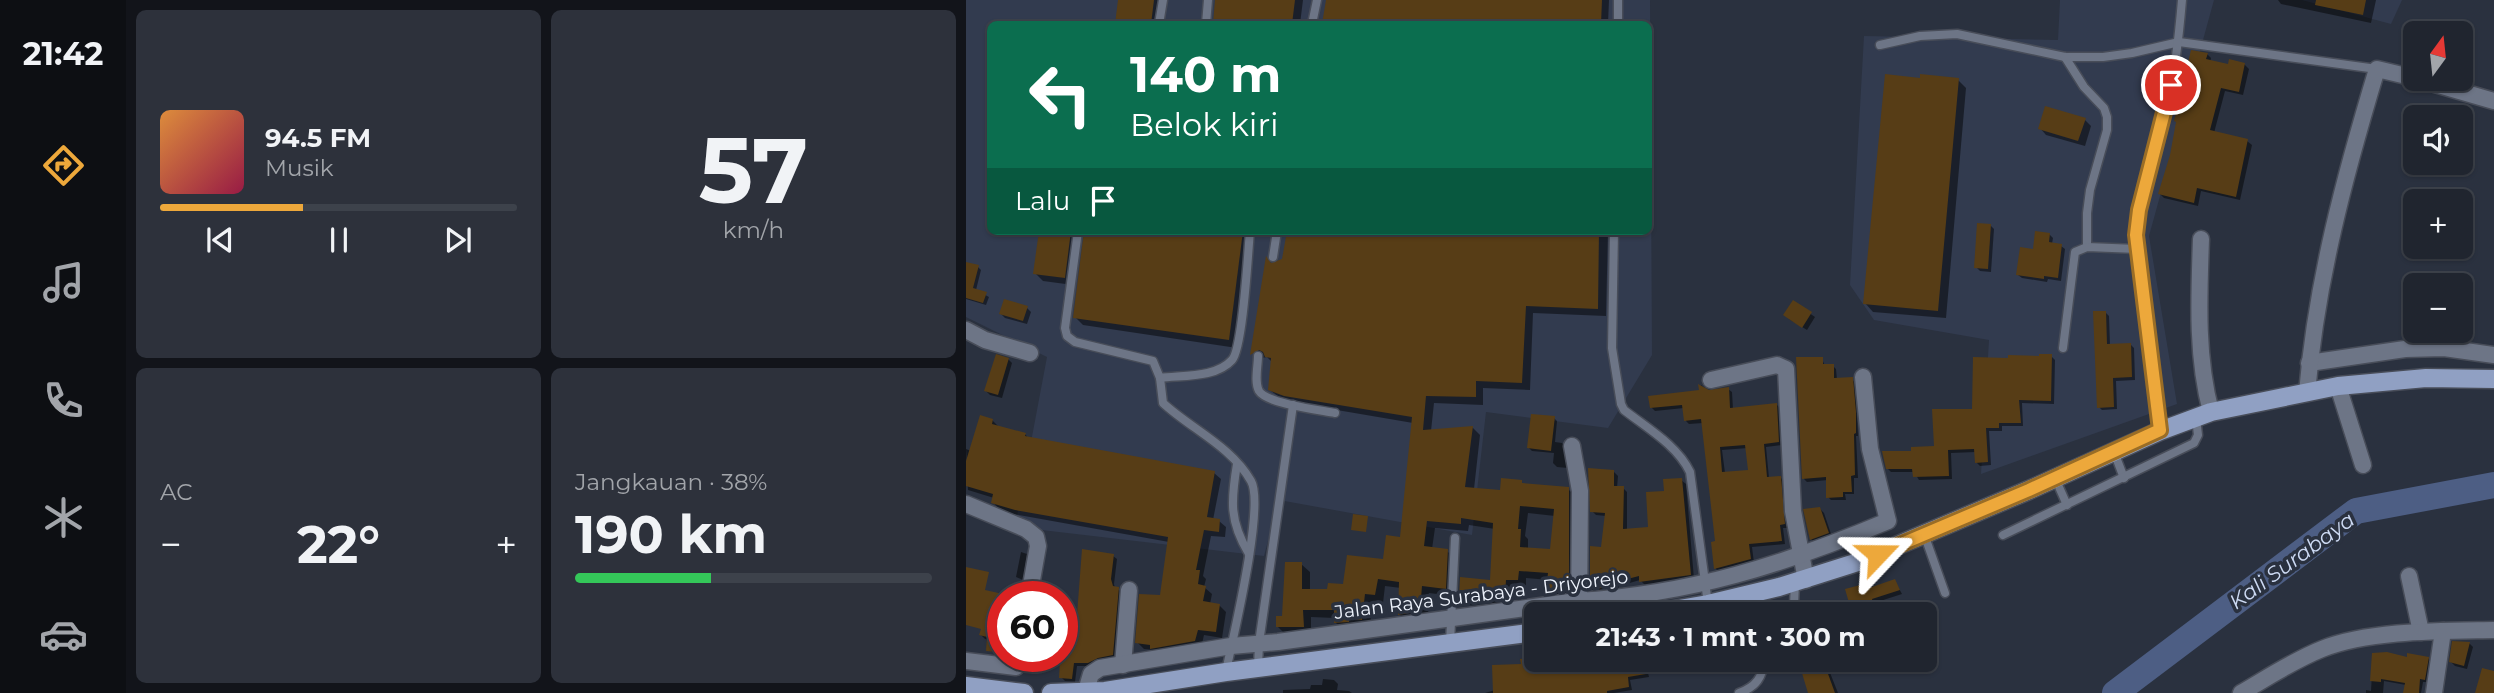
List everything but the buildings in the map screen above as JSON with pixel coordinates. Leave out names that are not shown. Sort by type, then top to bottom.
[{"type":"main road","points":[[1717,602],[1800,582],[1858,562],[2160,430],[2204,415],[2338,387],[2426,378],[2494,379]]},
{"type":"main road","points":[[1051,693],[1105,691],[1226,671],[1524,634]]},
{"type":"main road","points":[[966,686],[1024,693]]},
{"type":"street","points":[[2307,393],[2325,261],[2377,69],[2403,75]]},
{"type":"street","points":[[2460,91],[2494,101]]},
{"type":"street","points":[[2201,239],[2199,300],[2204,415]]},
{"type":"street","points":[[966,330],[985,340],[1030,353]]},
{"type":"street","points":[[2309,363],[2405,349],[2444,348],[2494,355]]},
{"type":"street","points":[[1711,380],[1777,365],[1786,369],[1793,511],[1800,582]]},
{"type":"street","name":"Jalan Raya Surabaya - Driyorejo","points":[[1603,602],[1705,584],[1757,571],[1888,521],[1870,449],[1863,377]]},
{"type":"street","points":[[2338,387],[2362,465]]},
{"type":"street","points":[[1573,446],[1580,491],[1578,602]]},
{"type":"street","points":[[966,504],[1026,529],[1037,537],[1032,581]]},
{"type":"street","points":[[1848,538],[1858,562]]},
{"type":"street","points":[[2409,576],[2421,632]]},
{"type":"street","points":[[1123,665],[1129,590]]},
{"type":"street","name":"Jalan Raya Surabaya - Driyorejo","points":[[1086,691],[1094,670],[1231,646],[1452,618],[1524,612]]},
{"type":"street","points":[[2241,693],[2302,658],[2345,642],[2421,632],[2494,630]]},
{"type":"street","points":[[2434,693],[2443,631]]},
{"type":"street","points":[[966,661],[987,661]]},
{"type":"street","points":[[1012,692],[1015,672]]},
{"type":"lane","points":[[1159,21],[1163,0]]},
{"type":"lane","points":[[1206,21],[1208,0]]},
{"type":"lane","points":[[1313,21],[1317,0]]},
{"type":"lane","points":[[1618,0],[1618,21]]},
{"type":"lane","points":[[2160,430],[2137,249],[2139,210],[2167,107],[2179,42],[2182,0]]},
{"type":"lane","points":[[1880,45],[1920,36],[1957,34],[2065,57],[2102,57],[2179,42],[2377,69]]},
{"type":"lane","points":[[2065,57],[2108,117],[2107,130],[2090,190],[2087,247]]},
{"type":"lane","points":[[1077,235],[1065,328],[1067,337],[1075,342],[1150,359],[1155,363],[1160,378],[1163,403],[1210,439],[1237,464],[1254,486],[1255,515],[1226,671]]},
{"type":"lane","points":[[1160,378],[1212,372],[1235,356],[1241,325],[1250,235]]},
{"type":"lane","points":[[1272,257],[1276,235]]},
{"type":"lane","points":[[1614,235],[1612,348],[1620,404],[1624,410],[1675,449],[1684,460],[1689,472],[1708,602]]},
{"type":"lane","points":[[2063,348],[2074,254],[2080,248],[2087,247],[2137,249]]},
{"type":"lane","points":[[1258,356],[1257,381],[1260,392],[1293,405],[1335,413]]},
{"type":"lane","points":[[1258,668],[1259,643],[1293,405]]},
{"type":"lane","points":[[2003,536],[2194,443],[2204,415]]},
{"type":"lane","points":[[2114,452],[2124,478]]},
{"type":"lane","points":[[1237,464],[1233,518],[1236,532],[1249,554]]},
{"type":"lane","points":[[2055,478],[2067,505]]},
{"type":"lane","points":[[1924,534],[1945,593]]},
{"type":"lane","points":[[1450,643],[1455,538]]},
{"type":"lane","points":[[1795,602],[1800,582]]},
{"type":"lane","points":[[1747,595],[1749,602]]},
{"type":"lane","points":[[1739,693],[1757,683],[1760,672]]},
{"type":"shaded area","points":[[966,0],[1650,0],[1650,21],[987,21],[987,235],[1651,235],[1652,355],[1608,428],[1486,412],[1472,535],[1279,500],[1264,556],[1015,527],[1047,357],[966,317]]},
{"type":"shaded area","points":[[2060,0],[2214,0],[2149,236],[2177,404],[1981,474],[1989,340],[1874,320],[1850,285],[1864,36],[2058,40]]},
{"type":"shaded area","points":[[2302,0],[2402,0],[2391,24]]},
{"type":"waterway","name":"Kali Surabaya","points":[[2115,693],[2356,511],[2494,485]]},
{"type":"route","points":[[1878,554],[2029,490],[2160,430],[2136,235],[2139,210],[2171,85]]}]
